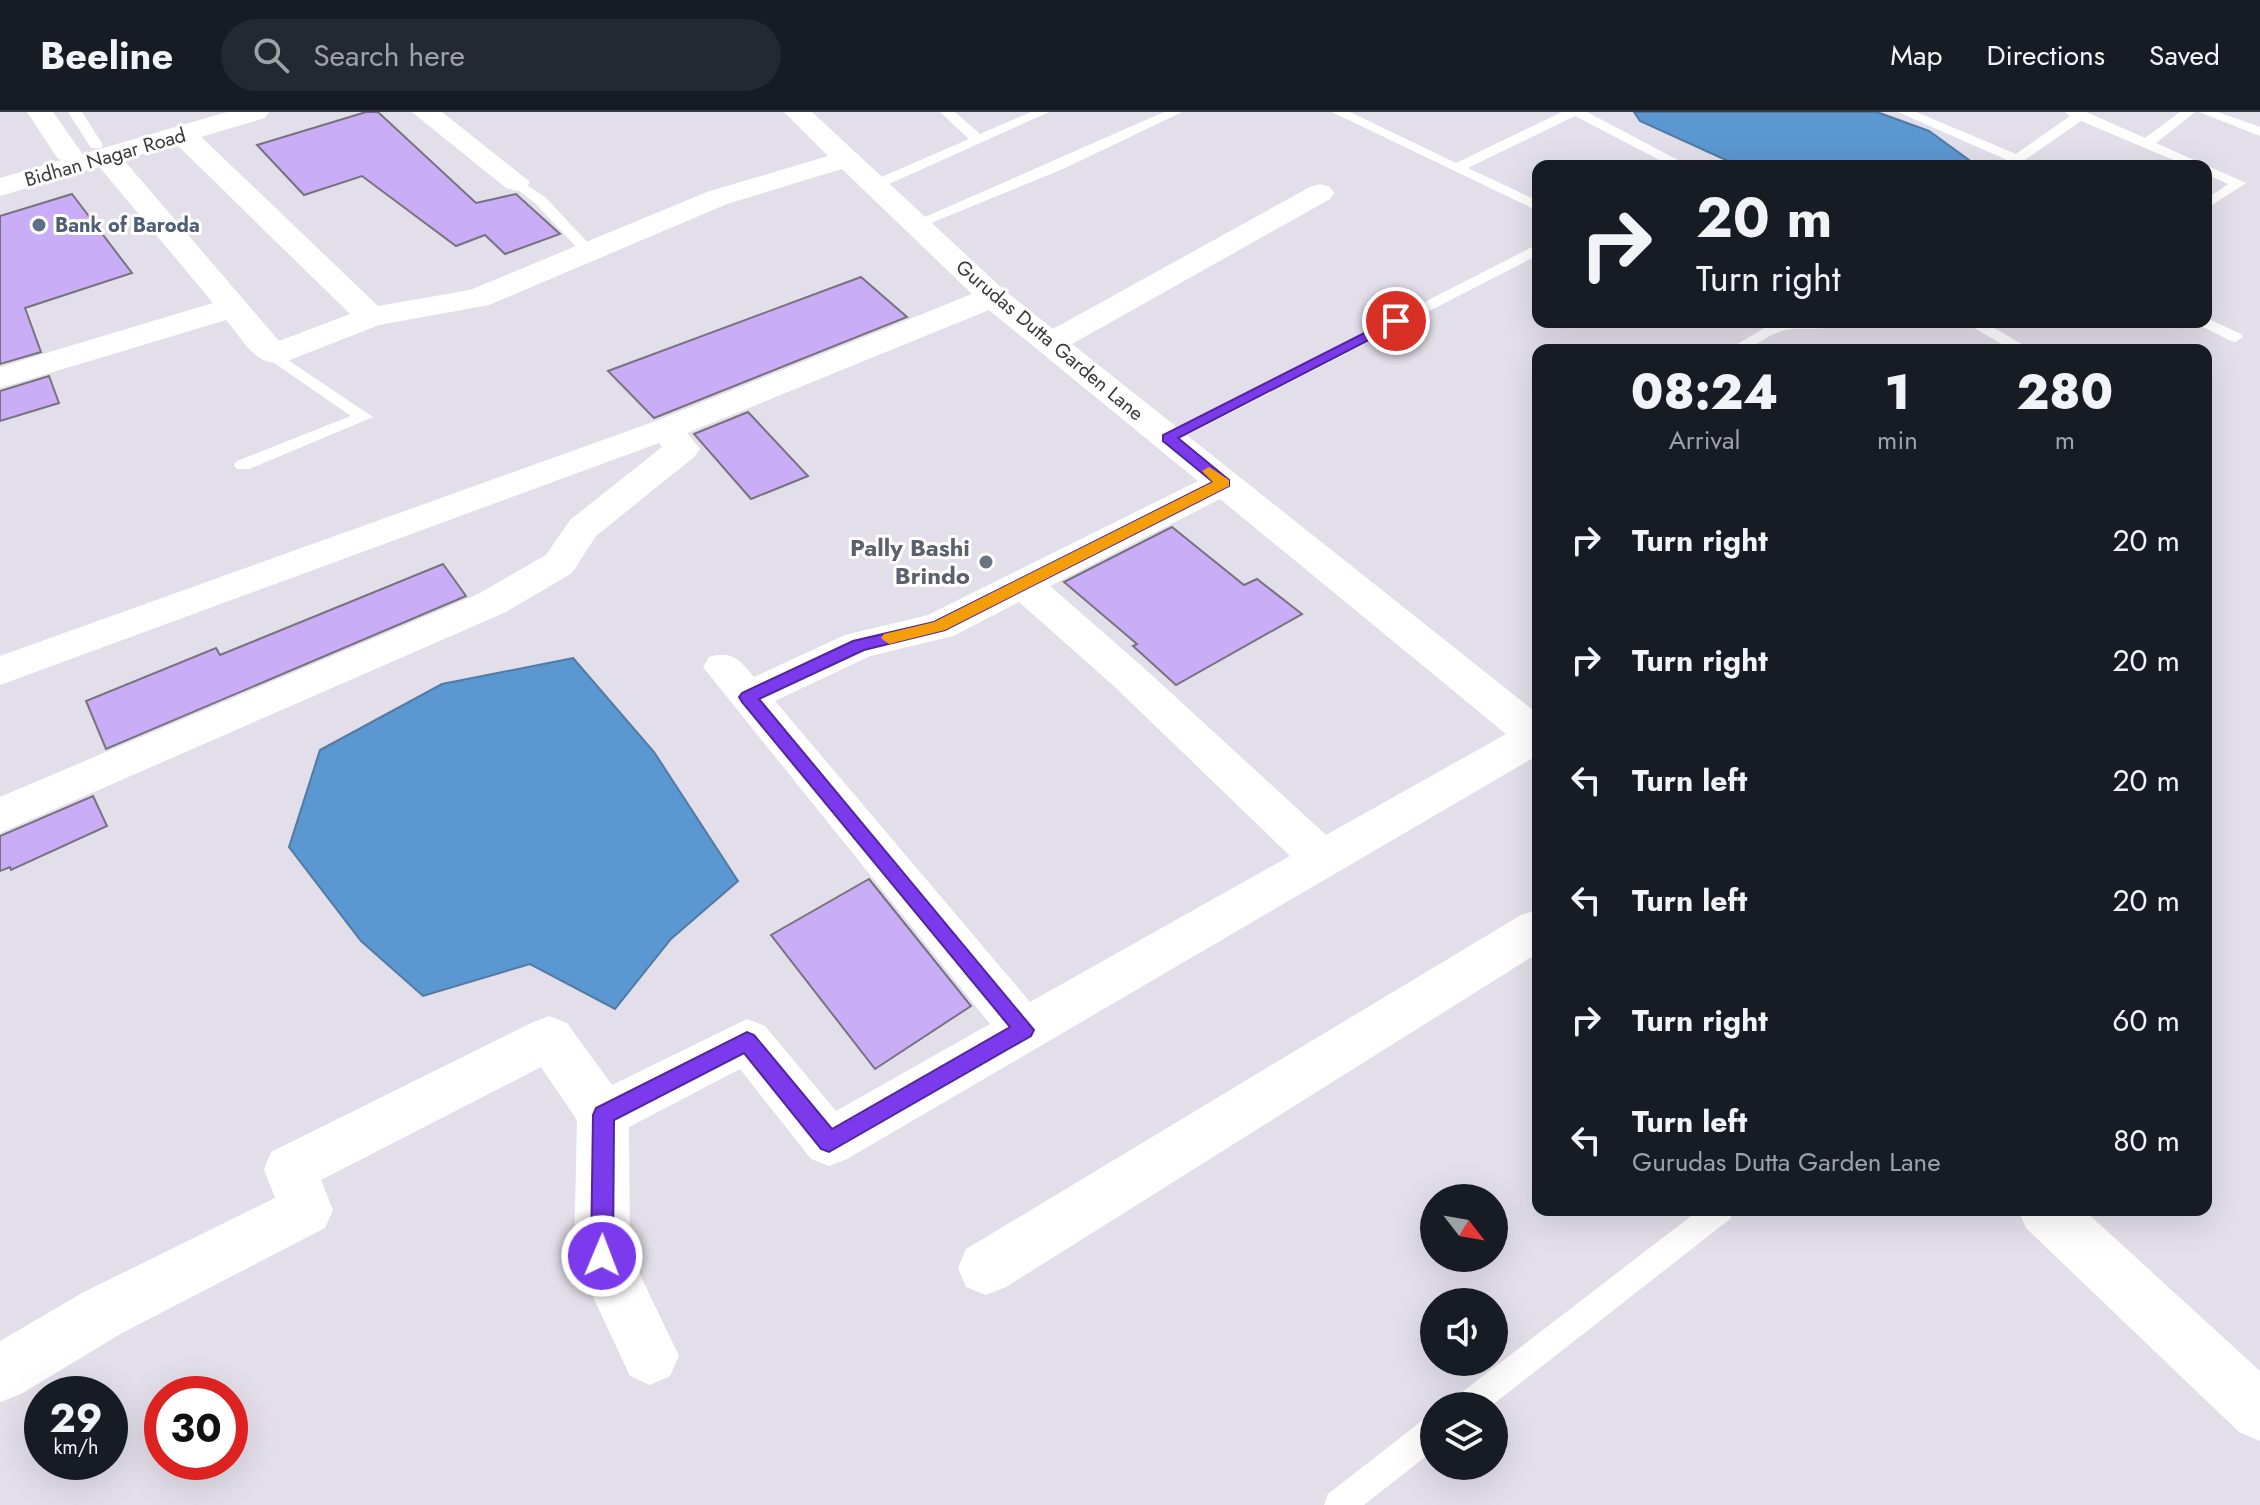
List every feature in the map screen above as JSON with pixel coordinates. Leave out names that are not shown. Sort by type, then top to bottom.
[{"type":"street","points":[[40,112],[68,153]]},
{"type":"street","name":"Bidhan Nagar Road","points":[[0,187],[207,112]]},
{"type":"street","name":"Bidhan Nagar Road","points":[[0,173],[68,153],[101,151],[182,134],[256,112]]},
{"type":"street","points":[[425,112],[516,182]]},
{"type":"street","name":"Gurudas Dutta Garden Lane","points":[[797,112],[993,297],[1532,732]]},
{"type":"street","points":[[182,134],[371,317]]},
{"type":"street","points":[[101,151],[273,355],[371,317],[478,298],[717,198],[847,159]]},
{"type":"street","points":[[1051,343],[1320,193]]},
{"type":"street","points":[[0,671],[665,429],[993,297]]},
{"type":"street","points":[[0,378],[231,308]]},
{"type":"street","points":[[0,816],[492,603],[559,564],[583,528],[682,449],[665,429]]},
{"type":"street","points":[[1024,1030],[735,682],[859,645],[939,626],[1224,483]]},
{"type":"street","points":[[1023,584],[1130,678],[1322,859]]},
{"type":"street","points":[[603,1115],[747,1041],[829,1142],[1532,739]]},
{"type":"street","points":[[986,1268],[1532,933]]},
{"type":"street","points":[[0,1373],[102,1313],[306,1210],[290,1169],[549,1038],[603,1115],[602,1256],[650,1356]]},
{"type":"street","points":[[2051,1216],[2260,1411]]},
{"type":"lane","points":[[75,112],[101,151]]},
{"type":"lane","points":[[947,112],[978,139]]},
{"type":"lane","points":[[875,185],[1042,112]]},
{"type":"lane","points":[[916,224],[1058,166],[1175,112]]},
{"type":"lane","points":[[1341,112],[1532,204]]},
{"type":"lane","points":[[1456,168],[1575,112],[1670,160]]},
{"type":"lane","points":[[1905,112],[2006,160]]},
{"type":"lane","points":[[2147,143],[2188,112]]},
{"type":"lane","points":[[2206,112],[2260,132]]},
{"type":"lane","points":[[2016,160],[2076,114],[2186,160]]},
{"type":"lane","points":[[2212,172],[2239,183],[2212,201]]},
{"type":"lane","points":[[516,182],[540,200],[588,251]]},
{"type":"lane","points":[[1168,438],[1532,252]]},
{"type":"lane","points":[[2212,327],[2235,337]]},
{"type":"lane","points":[[1746,344],[1775,328]]},
{"type":"lane","points":[[1983,328],[2013,344]]},
{"type":"lane","points":[[243,465],[364,417],[273,355]]},
{"type":"lane","points":[[1485,1392],[1712,1216]]},
{"type":"lane","points":[[1339,1505],[1420,1442]]},
{"type":"water","points":[[1634,112],[1877,112],[1929,131],[1969,160],[1726,160],[1640,121]]},
{"type":"water","points":[[573,658],[654,752],[738,881],[671,939],[615,1009],[530,964],[423,996],[361,941],[289,847],[320,750],[442,684]]},
{"type":"building","points":[[366,112],[378,112],[476,203],[516,194],[560,234],[505,254],[485,235],[456,246],[362,176],[304,195],[257,145]]},
{"type":"building","points":[[72,194],[132,273],[25,308],[41,352],[0,364],[0,216]]},
{"type":"building","points":[[861,277],[907,317],[654,418],[608,371]]},
{"type":"building","points":[[49,376],[59,403],[0,421],[0,391]]},
{"type":"building","points":[[748,412],[808,476],[751,499],[694,434]]},
{"type":"building","points":[[1172,527],[1244,585],[1257,579],[1302,614],[1176,685],[1133,646],[1137,644],[1064,582]]},
{"type":"building","points":[[443,564],[466,596],[106,749],[86,701],[216,648],[220,655]]},
{"type":"building","points":[[93,796],[107,826],[11,870],[10,867],[0,871],[0,836]]},
{"type":"building","points":[[869,879],[971,1006],[875,1069],[771,935]]},
{"type":"slow traffic","points":[[889,638],[939,626],[1224,483],[1209,471]]},
{"type":"place","name":"Bank of Baroda","points":[[39,225]]},
{"type":"place","name":"Pally Bashi Brindo","points":[[986,562]]},
{"type":"route","points":[[602,1256],[603,1115],[747,1041],[829,1142],[1024,1030],[748,697],[859,645],[939,626],[1224,483],[1168,438],[1396,321]]}]
